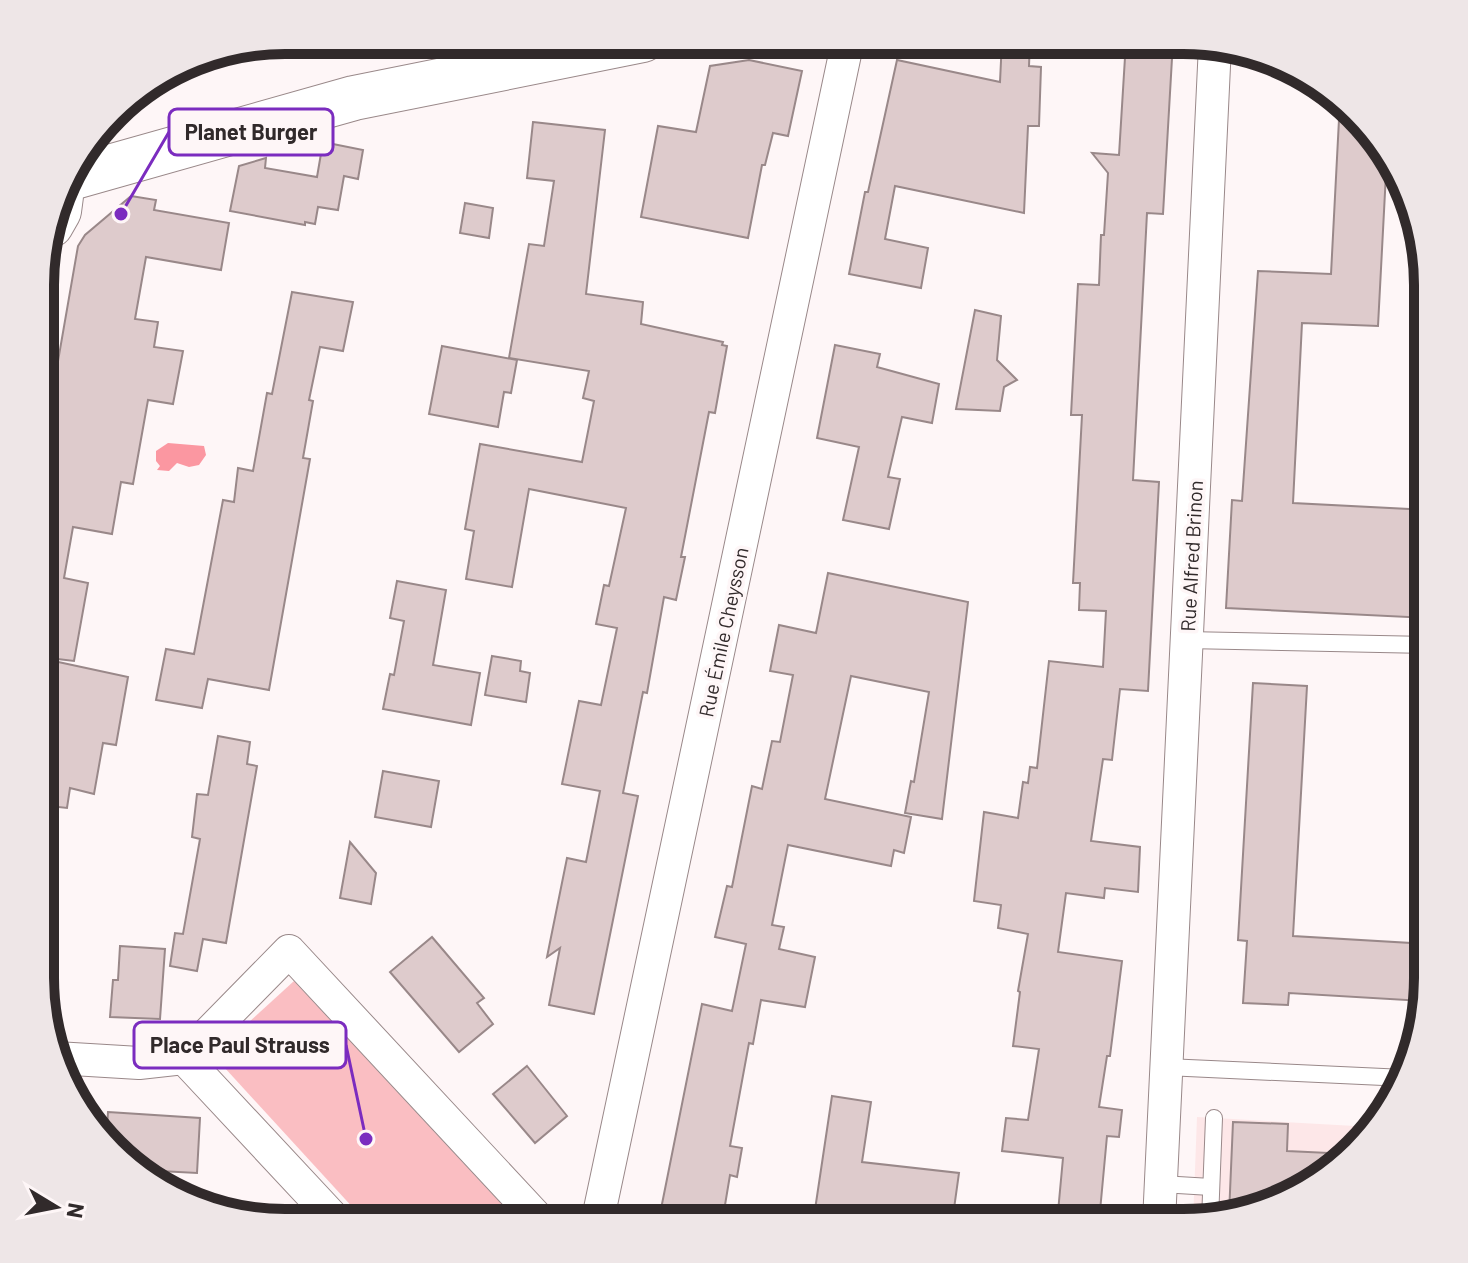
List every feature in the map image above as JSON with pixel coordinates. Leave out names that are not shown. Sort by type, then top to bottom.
[{"type":"street","points":[[82,175],[354,98],[573,54]]},
{"type":"street","name":"Rue Émile Cheysson","points":[[600,1209],[845,54]]},
{"type":"street","name":"Rue Alfred Brinon","points":[[1160,1209],[1214,56]]},
{"type":"street","points":[[69,1059],[139,1063],[184,1058],[289,951],[529,1209]]},
{"type":"street","points":[[184,1058],[325,1209]]},
{"type":"lane","points":[[1186,640],[1414,645]]},
{"type":"lane","points":[[1166,1067],[1391,1077]]},
{"type":"lane","points":[[1210,1207],[1214,1118]]},
{"type":"lane","points":[[1161,1184],[1211,1187]]},
{"type":"shaded area","points":[[168,443],[204,446],[206,455],[199,465],[189,467],[177,463],[169,471],[157,470],[160,466],[156,461],[156,451]]},
{"type":"shaded area","points":[[294,981],[506,1209],[354,1209],[213,1055]]},
{"type":"shaded area","points":[[1197,1117],[1359,1126],[1324,1161],[1285,1185],[1243,1201],[1193,1209]]},
{"type":"building","points":[[1001,54],[1029,54],[1029,66],[1041,67],[1039,126],[1028,126],[1024,213],[895,186],[885,239],[928,248],[921,288],[849,274],[897,60],[1000,82]]},
{"type":"building","points":[[1125,54],[1172,54],[1163,214],[1147,213],[1133,480],[1159,482],[1148,691],[1120,689],[1112,760],[1103,759],[1091,841],[1140,847],[1138,892],[1105,888],[1104,898],[1066,893],[1058,952],[1122,961],[1110,1056],[1107,1056],[1099,1107],[1122,1110],[1119,1137],[1107,1136],[1100,1209],[1058,1209],[1063,1158],[1002,1151],[1006,1118],[1028,1120],[1039,1049],[1013,1046],[1028,934],[998,928],[1001,905],[974,901],[984,812],[1018,818],[1023,782],[1028,783],[1030,767],[1037,768],[1049,661],[1103,667],[1106,611],[1079,610],[1080,583],[1073,583],[1082,415],[1071,415],[1078,284],[1099,285],[1101,235],[1104,235],[1108,173],[1092,153],[1119,155]]},
{"type":"building","points":[[749,60],[802,71],[788,136],[773,133],[765,165],[762,165],[748,238],[641,217],[658,126],[696,132],[710,66]]},
{"type":"building","points":[[1339,115],[1366,144],[1386,175],[1378,326],[1302,323],[1293,503],[1414,509],[1414,617],[1226,608],[1232,500],[1242,501],[1258,271],[1331,274]]},
{"type":"building","points":[[533,122],[605,130],[586,294],[643,302],[641,324],[723,342],[722,345],[727,346],[715,413],[709,412],[681,557],[685,557],[676,600],[664,597],[647,693],[643,692],[623,793],[638,796],[594,1014],[549,1005],[560,948],[547,957],[567,858],[586,862],[600,791],[562,784],[579,701],[601,705],[617,628],[596,624],[604,585],[609,586],[626,508],[529,489],[512,587],[466,579],[474,531],[465,529],[480,444],[582,462],[594,401],[583,398],[589,371],[509,358],[529,244],[544,246],[554,181],[527,178]]},
{"type":"building","points":[[323,142],[363,150],[358,179],[344,176],[338,210],[318,207],[315,224],[305,222],[305,225],[230,211],[239,166],[266,158],[265,168],[317,177]]},
{"type":"building","points":[[131,196],[156,200],[154,210],[229,223],[221,270],[146,257],[135,319],[158,322],[154,347],[183,351],[173,404],[148,400],[133,484],[121,482],[112,534],[73,527],[64,578],[88,583],[74,661],[54,659],[54,384],[78,246],[85,235]]},
{"type":"building","points":[[465,203],[493,208],[489,238],[460,233]]},
{"type":"building","points":[[292,292],[353,302],[343,351],[320,347],[309,400],[313,401],[303,458],[310,459],[269,690],[208,679],[202,708],[156,700],[166,649],[194,654],[223,500],[234,502],[238,468],[253,471],[267,393],[272,394]]},
{"type":"building","points":[[975,310],[1001,316],[997,360],[1017,380],[1004,387],[1000,411],[956,409]]},
{"type":"building","points":[[835,345],[880,354],[877,367],[939,384],[932,423],[902,417],[888,477],[900,479],[889,529],[843,520],[859,447],[817,438]]},
{"type":"building","points":[[442,346],[517,360],[511,393],[504,392],[498,427],[429,414]]},
{"type":"building","points":[[828,573],[968,602],[942,819],[905,813],[911,781],[914,782],[929,692],[851,676],[825,799],[911,817],[904,853],[894,850],[891,866],[788,845],[772,925],[784,927],[779,949],[815,957],[805,1007],[761,1000],[753,1044],[749,1043],[730,1146],[742,1148],[737,1177],[730,1175],[724,1209],[661,1209],[702,1004],[732,1011],[746,944],[715,937],[727,886],[732,887],[752,786],[762,789],[772,741],[780,742],[793,675],[770,671],[779,625],[816,633]]},
{"type":"building","points":[[397,581],[446,590],[433,665],[480,673],[471,725],[383,709],[390,674],[394,675],[404,621],[390,618]]},
{"type":"building","points":[[492,656],[521,661],[520,671],[530,673],[526,702],[485,695]]},
{"type":"building","points":[[54,661],[128,677],[116,745],[103,743],[94,794],[70,788],[67,808],[54,806]]},
{"type":"building","points":[[1253,683],[1307,686],[1293,936],[1414,943],[1413,1000],[1289,993],[1288,1005],[1243,1003],[1247,941],[1238,940]]},
{"type":"building","points":[[218,736],[250,742],[247,764],[257,766],[226,943],[203,939],[197,971],[170,966],[175,933],[183,934],[200,839],[192,837],[197,794],[208,795]]},
{"type":"building","points":[[383,771],[439,781],[431,827],[375,817]]},
{"type":"building","points":[[350,842],[376,873],[371,904],[340,898]]},
{"type":"building","points":[[432,937],[484,998],[477,1003],[493,1024],[459,1052],[390,972]]},
{"type":"building","points":[[120,946],[165,949],[160,1019],[110,1017],[113,980],[118,980]]},
{"type":"building","points":[[527,1066],[567,1116],[535,1143],[493,1094]]},
{"type":"building","points":[[832,1096],[871,1102],[862,1162],[959,1173],[954,1209],[815,1209]]},
{"type":"building","points":[[108,1112],[200,1118],[197,1173],[158,1171],[107,1125]]},
{"type":"building","points":[[1233,1122],[1288,1124],[1287,1151],[1333,1153],[1285,1185],[1229,1204]]},
{"type":"place","name":"Planet Burger","points":[[121,214]]},
{"type":"place","name":"Place Paul Strauss","points":[[366,1139]]}]
